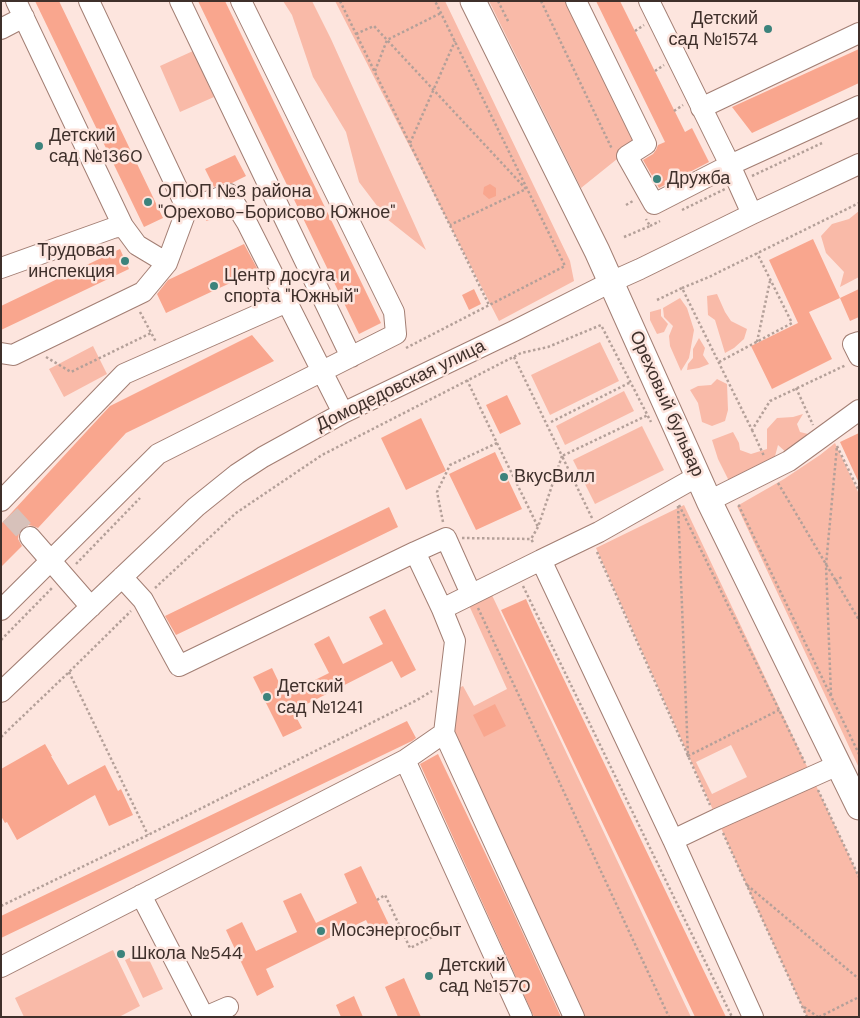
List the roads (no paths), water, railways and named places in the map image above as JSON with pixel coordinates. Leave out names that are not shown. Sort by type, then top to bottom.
[{"type":"main road","name":"Ореховый бульвар","points":[[473,1],[611,282],[709,501],[849,759],[859,807]]},
{"type":"street","points":[[1,353],[14,355],[143,292],[167,263],[186,209],[90,1]]},
{"type":"street","points":[[180,1],[351,357]]},
{"type":"street","points":[[1,610],[158,454],[396,334],[394,312],[241,1]]},
{"type":"street","points":[[576,1],[646,144],[627,156],[654,204],[730,166],[859,106]]},
{"type":"street","points":[[649,1],[752,214]]},
{"type":"street","points":[[1,29],[20,9],[123,226],[137,245],[167,263]]},
{"type":"street","points":[[701,108],[859,33]]},
{"type":"street","name":"Домодедовская улица","points":[[1,692],[196,507],[237,474],[287,443],[343,413],[611,282],[859,164]]},
{"type":"street","points":[[186,209],[229,194],[247,223],[343,413]]},
{"type":"street","points":[[1,268],[123,226]]},
{"type":"street","points":[[4,507],[124,374],[287,302]]},
{"type":"street","points":[[854,359],[853,344],[859,342]]},
{"type":"street","points":[[709,501],[789,461],[859,410]]},
{"type":"street","points":[[442,609],[595,535],[698,476]]},
{"type":"street","points":[[30,538],[91,607]]},
{"type":"street","points":[[122,576],[143,600],[179,666],[446,538],[471,594]]},
{"type":"street","points":[[415,552],[455,641],[444,733],[574,1017]]},
{"type":"street","points":[[541,560],[673,840],[753,1017]]},
{"type":"street","points":[[1,967],[405,760],[444,733]]},
{"type":"street","points":[[673,840],[849,759]]},
{"type":"street","points":[[405,760],[522,1017]]},
{"type":"street","points":[[141,895],[204,1017],[228,1006]]},
{"type":"tunnel","points":[[10,515],[30,537]]},
{"type":"place","name":"Детский сад №1574","points":[[768,29]]},
{"type":"place","name":"Детский сад №1360","points":[[39,146]]},
{"type":"place","name":"Дружба","points":[[657,179]]},
{"type":"place","name":"ОПОП №3 района \"Орехово-Борисово Южное\"","points":[[148,202]]},
{"type":"place","name":"Трудовая инспекция","points":[[125,261]]},
{"type":"place","name":"Центр досуга и спорта \"Южный\"","points":[[214,286]]},
{"type":"place","name":"ВкусВилл","points":[[504,477]]},
{"type":"place","name":"Детский сад №1241","points":[[267,697]]},
{"type":"place","name":"Мосэнергосбыт","points":[[321,931]]},
{"type":"place","name":"Школа №544","points":[[121,954]]},
{"type":"place","name":"Детский сад №1570","points":[[429,976]]}]
